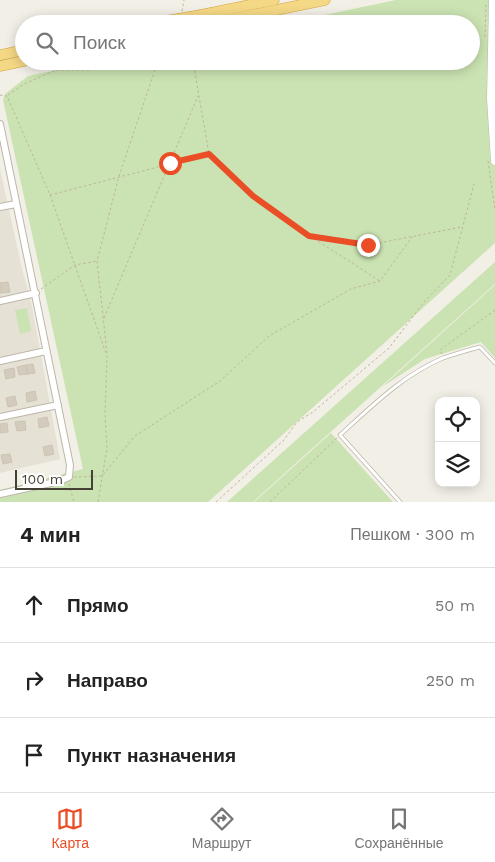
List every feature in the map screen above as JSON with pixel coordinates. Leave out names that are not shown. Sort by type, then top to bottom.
[{"type":"highway","points":[[196,15],[274,0]]},
{"type":"highway","points":[[252,15],[325,0]]},
{"type":"highway","points":[[0,55],[15,52]]},
{"type":"highway","points":[[0,66],[15,63]]},
{"type":"street","points":[[492,0],[492,99],[495,161]]},
{"type":"street","points":[[0,124],[70,464],[69,477],[60,481],[0,494]]},
{"type":"street","points":[[0,206],[16,204]]},
{"type":"street","points":[[0,301],[36,293]]},
{"type":"street","points":[[0,361],[46,351]]},
{"type":"street","points":[[0,417],[58,405]]},
{"type":"lane","points":[[400,502],[340,435],[387,392],[419,370],[443,358],[480,346],[495,363]]},
{"type":"path","points":[[0,95],[7,96],[24,84],[56,70],[89,70]]},
{"type":"path","points":[[98,502],[107,448],[105,414],[107,356],[97,261],[119,176],[155,70]]},
{"type":"path","points":[[195,70],[209,154],[253,196],[309,236],[380,281]]},
{"type":"path","points":[[7,96],[50,195],[107,356]]},
{"type":"path","points":[[103,319],[199,96]]},
{"type":"path","points":[[50,195],[209,154]]},
{"type":"path","points":[[216,502],[284,440],[297,422],[313,412],[389,348],[424,302],[450,275],[474,184]]},
{"type":"path","points":[[309,236],[368,245],[462,227]]},
{"type":"path","points":[[74,502],[68,486],[69,477],[102,476],[135,436],[220,380],[269,336],[351,290],[380,281],[412,236]]},
{"type":"path","points":[[36,293],[75,265],[97,261]]},
{"type":"path","points":[[443,358],[440,350],[495,310]]},
{"type":"path","points":[[270,502],[340,435]]},
{"type":"shaded area","points":[[0,169],[31,301],[60,459],[0,473]]},
{"type":"green space","points":[[396,0],[495,0],[495,243],[208,502],[0,502],[0,490],[83,469],[3,100],[5,94],[28,76],[56,70],[480,70],[480,15],[324,15]]},
{"type":"green space","points":[[495,262],[495,284],[253,502],[227,502]]},
{"type":"green space","points":[[495,285],[495,358],[481,342],[425,359],[382,387]]},
{"type":"green space","points":[[27,308],[31,331],[20,334],[15,310]]},
{"type":"green space","points":[[331,433],[393,502],[254,502]]},
{"type":"building","points":[[8,282],[10,292],[0,293],[0,283]]},
{"type":"building","points":[[33,364],[35,373],[28,374],[26,365]]},
{"type":"building","points":[[26,365],[28,374],[19,375],[17,367]]},
{"type":"building","points":[[14,368],[15,377],[6,379],[4,370]]},
{"type":"building","points":[[35,391],[37,400],[27,402],[26,393]]},
{"type":"building","points":[[15,396],[17,405],[8,407],[6,398]]},
{"type":"building","points":[[47,417],[49,426],[39,428],[38,419]]},
{"type":"building","points":[[25,421],[26,430],[17,431],[15,422]]},
{"type":"building","points":[[7,423],[8,432],[0,433],[0,424]]},
{"type":"building","points":[[52,445],[54,454],[45,456],[43,447]]},
{"type":"building","points":[[10,454],[12,462],[3,464],[1,455]]},
{"type":"route","points":[[170,163],[209,154],[253,196],[309,236],[368,245]]}]
